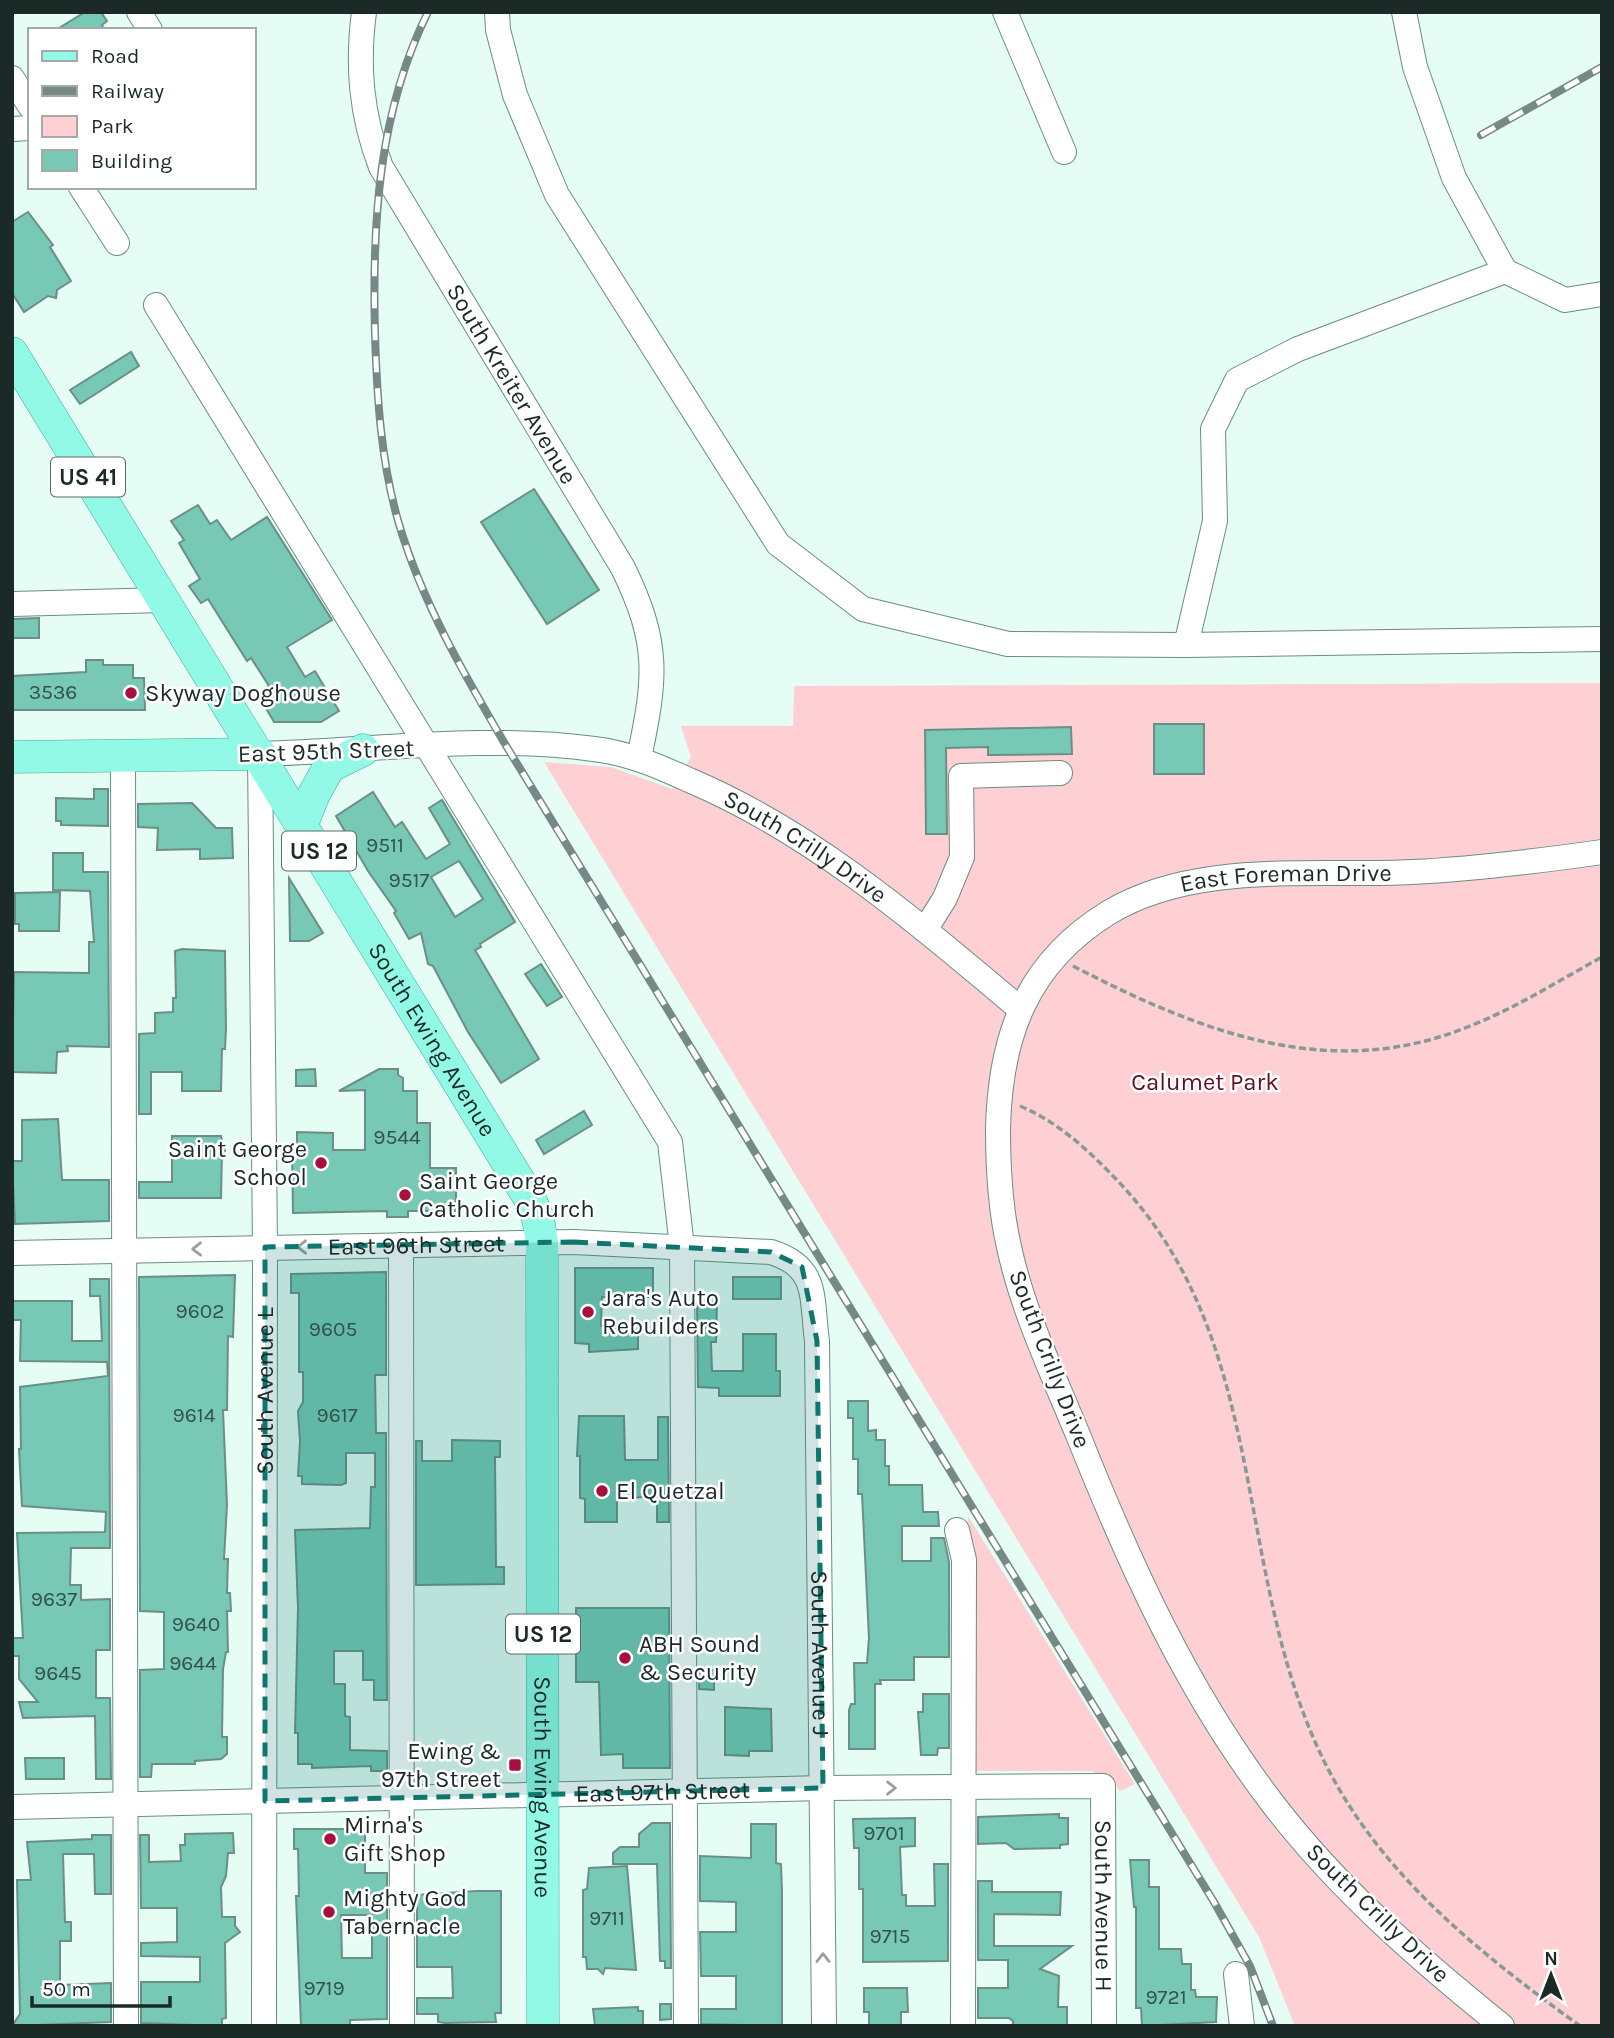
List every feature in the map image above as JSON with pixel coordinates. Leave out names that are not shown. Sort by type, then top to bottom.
[{"type":"main road","name":"South Ewing Avenue","points":[[12,353],[260,754],[530,1199],[538,1217],[542,1242],[544,2026]]},
{"type":"main road","points":[[302,824],[329,767],[363,750]]},
{"type":"main road","name":"East 95th Street","points":[[12,757],[260,754]]},
{"type":"street","points":[[139,12],[148,28]]},
{"type":"street","name":"South Kreiter Avenue","points":[[364,12],[359,50],[361,93],[372,144],[381,167],[623,568],[642,606],[654,664],[651,698],[639,758]]},
{"type":"street","points":[[497,12],[498,30],[515,94],[557,195],[778,544],[863,609],[1007,644],[1186,645],[1602,639]]},
{"type":"street","points":[[1005,12],[1064,152]]},
{"type":"street","points":[[1404,12],[1415,67],[1454,178],[1504,271],[1565,300],[1602,294]]},
{"type":"street","points":[[12,78],[28,103]]},
{"type":"street","points":[[82,189],[117,243]]},
{"type":"street","points":[[1186,645],[1215,521],[1213,429],[1237,380],[1298,349],[1504,271]]},
{"type":"street","points":[[156,305],[670,1142],[682,1247],[686,2026]]},
{"type":"street","points":[[12,604],[164,600]]},
{"type":"street","name":"East 95th Street","points":[[260,754],[555,745],[595,749],[639,758]]},
{"type":"street","name":"South Avenue L","points":[[260,754],[265,1247],[264,2026]]},
{"type":"street","points":[[123,756],[126,2026]]},
{"type":"street","name":"South Crilly Drive","points":[[639,758],[726,796],[815,847],[925,930],[1019,1008],[1009,1038],[999,1097],[1000,1205],[1009,1250],[1029,1313],[1114,1527],[1147,1598],[1178,1660],[1272,1804],[1334,1878],[1451,1984],[1502,2026]]},
{"type":"street","points":[[925,930],[945,898],[962,857],[961,776],[1060,773]]},
{"type":"street","name":"East Foreman Drive","points":[[1019,1008],[1038,977],[1107,914],[1163,889],[1192,881],[1224,876],[1416,872],[1602,852]]},
{"type":"street","name":"East 96th Street","points":[[12,1253],[542,1242],[771,1252],[791,1259],[802,1268],[809,1281]]},
{"type":"street","points":[[401,1245],[401,2026]]},
{"type":"street","name":"South Avenue J","points":[[809,1281],[817,1340],[824,2026]]},
{"type":"street","points":[[957,1530],[964,1560],[963,2026]]},
{"type":"street","name":"East 97th Street","points":[[12,1807],[823,1788],[1103,1786]]},
{"type":"street","name":"South Avenue H","points":[[1103,1786],[1104,2026]]},
{"type":"street","points":[[1236,1974],[1242,2026]]},
{"type":"path","points":[[1057,957],[1174,1013],[1239,1035],[1321,1052],[1394,1047],[1469,1027],[1602,957]]},
{"type":"path","points":[[1020,1106],[1041,1115],[1065,1132],[1136,1200],[1158,1229],[1191,1285],[1225,1379],[1244,1450],[1271,1604],[1289,1675],[1323,1758],[1346,1800],[1395,1866],[1451,1926],[1580,2026]]},
{"type":"highlighted area","points":[[574,1242],[771,1252],[802,1267],[817,1341],[823,1788],[265,1801],[265,1247]]},
{"type":"green space","name":"Calumet Park","points":[[1602,683],[1602,2026],[1295,2026],[1259,1937],[544,762],[611,767],[672,789],[691,757],[681,726],[793,726],[794,686]]},
{"type":"green space","points":[[968,1516],[1135,1784],[1120,1791],[1111,1780],[1091,1771],[969,1771]]},
{"type":"building","points":[[85,12],[101,12],[107,21],[102,25],[103,28],[59,28]]},
{"type":"building","points":[[28,212],[53,245],[50,247],[71,281],[57,290],[56,298],[48,296],[24,312],[12,293],[12,222]]},
{"type":"building","points":[[131,352],[139,366],[80,404],[70,390]]},
{"type":"building","points":[[534,489],[599,590],[547,624],[481,522]]},
{"type":"building","points":[[198,505],[210,524],[217,520],[231,540],[267,517],[332,620],[287,647],[305,677],[315,671],[339,711],[321,722],[274,722],[257,693],[269,686],[251,658],[247,661],[208,599],[201,603],[189,586],[200,579],[179,543],[184,540],[171,521]]},
{"type":"building","points":[[39,618],[39,638],[12,638],[12,619]]},
{"type":"building","points":[[86,660],[103,660],[103,665],[133,665],[133,678],[144,678],[145,710],[12,710],[12,676],[86,672]]},
{"type":"building","points":[[1154,724],[1204,724],[1204,774],[1154,774]]},
{"type":"building","points":[[1071,727],[1072,754],[988,755],[988,747],[946,748],[947,834],[926,834],[925,730]]},
{"type":"building","points":[[94,789],[108,789],[108,826],[61,825],[61,821],[56,821],[56,798],[94,799]]},
{"type":"building","points":[[373,792],[395,827],[402,822],[426,859],[450,844],[429,808],[442,800],[515,922],[475,950],[539,1059],[501,1083],[468,1032],[433,966],[428,964],[421,933],[409,939],[394,913],[396,911],[368,871],[336,816]],"holes":[[[459,861],[483,899],[455,917],[431,877]]]},
{"type":"building","points":[[192,803],[216,828],[232,828],[233,858],[200,859],[200,849],[157,850],[158,828],[138,827],[138,804]]},
{"type":"building","points":[[53,853],[83,853],[83,872],[108,872],[109,1047],[67,1046],[68,1051],[57,1052],[56,1073],[12,1072],[14,972],[89,973],[89,942],[94,942],[90,891],[53,890]]},
{"type":"building","points":[[289,878],[323,933],[309,941],[290,941]]},
{"type":"building","points":[[60,892],[59,931],[19,931],[19,924],[15,924],[15,893]]},
{"type":"building","points":[[175,951],[225,951],[226,1029],[225,1049],[222,1049],[221,1091],[182,1091],[182,1072],[151,1072],[151,1114],[139,1114],[139,1034],[155,1033],[155,1013],[173,1012],[173,998],[176,998]]},
{"type":"building","points":[[541,964],[562,997],[547,1006],[525,974]]},
{"type":"building","points":[[315,1069],[316,1086],[296,1086],[296,1070]]},
{"type":"building","points":[[379,1069],[398,1069],[398,1075],[403,1078],[403,1091],[417,1091],[417,1123],[430,1123],[430,1168],[456,1168],[456,1211],[408,1211],[408,1217],[387,1217],[387,1211],[293,1213],[292,1149],[297,1149],[297,1132],[333,1133],[333,1150],[365,1150],[365,1090],[339,1091]]},
{"type":"building","points":[[584,1111],[592,1125],[544,1154],[536,1140]]},
{"type":"building","points":[[58,1119],[62,1180],[109,1180],[109,1221],[15,1224],[12,1161],[22,1161],[22,1120]]},
{"type":"building","points":[[172,1136],[221,1136],[225,1151],[222,1153],[221,1198],[139,1198],[139,1182],[172,1182]]},
{"type":"building","name":"Jara's Auto Rebuilders","points":[[575,1268],[653,1268],[653,1297],[602,1297],[601,1326],[628,1326],[638,1331],[638,1349],[589,1352],[589,1344],[575,1343]]},
{"type":"building","points":[[386,1272],[386,1375],[375,1375],[376,1433],[386,1433],[387,1700],[374,1700],[374,1680],[363,1680],[363,1651],[334,1651],[334,1684],[345,1684],[345,1716],[350,1717],[350,1750],[387,1751],[387,1771],[371,1771],[371,1766],[312,1768],[312,1764],[298,1764],[298,1733],[295,1733],[298,1608],[295,1530],[370,1528],[371,1487],[375,1487],[375,1453],[346,1453],[346,1483],[341,1485],[302,1484],[302,1476],[298,1476],[298,1411],[303,1402],[303,1372],[299,1372],[299,1293],[291,1293],[291,1274]]},
{"type":"building","points":[[235,1275],[233,1337],[228,1336],[227,1410],[223,1410],[227,1505],[224,1559],[228,1559],[227,1593],[230,1593],[231,1611],[227,1611],[228,1652],[223,1669],[222,1737],[227,1737],[227,1754],[221,1759],[195,1761],[195,1764],[152,1764],[151,1777],[140,1777],[140,1670],[164,1669],[164,1612],[140,1611],[139,1277]]},
{"type":"building","points":[[733,1277],[781,1277],[781,1299],[733,1299]]},
{"type":"building","points":[[90,1279],[109,1279],[110,1548],[71,1548],[70,1585],[81,1585],[81,1600],[110,1599],[110,1650],[96,1650],[96,1698],[110,1698],[111,1779],[96,1779],[95,1716],[23,1718],[19,1702],[38,1702],[19,1679],[19,1656],[12,1656],[12,1638],[23,1638],[17,1533],[105,1532],[106,1512],[22,1506],[20,1387],[108,1376],[107,1362],[20,1361],[21,1320],[12,1320],[12,1301],[72,1301],[72,1341],[102,1341],[100,1296],[90,1296]]},
{"type":"building","points":[[697,1302],[717,1302],[716,1342],[711,1342],[712,1371],[743,1371],[743,1334],[776,1334],[776,1371],[780,1371],[780,1396],[719,1396],[719,1388],[698,1387]]},
{"type":"building","points":[[848,1401],[868,1401],[868,1431],[876,1430],[876,1440],[885,1440],[885,1466],[889,1466],[889,1485],[922,1485],[923,1512],[938,1512],[939,1526],[902,1526],[902,1561],[931,1561],[931,1538],[944,1538],[949,1562],[949,1657],[914,1657],[914,1680],[880,1680],[881,1684],[875,1684],[875,1749],[849,1749],[849,1710],[851,1704],[855,1704],[854,1663],[867,1663],[869,1638],[862,1494],[858,1494],[858,1459],[853,1459],[853,1418],[848,1418]]},
{"type":"building","points":[[579,1416],[624,1416],[625,1460],[658,1460],[658,1417],[668,1417],[669,1522],[657,1522],[657,1496],[617,1499],[617,1522],[585,1522],[585,1499],[580,1498],[580,1456],[577,1456]]},
{"type":"building","points":[[452,1440],[500,1441],[500,1457],[495,1457],[496,1567],[504,1567],[504,1584],[416,1585],[416,1441],[422,1441],[422,1461],[452,1461]]},
{"type":"building","points":[[576,1608],[669,1608],[670,1768],[623,1768],[623,1754],[601,1755],[599,1682],[576,1682]]},
{"type":"building","points":[[699,1670],[714,1670],[714,1690],[699,1689]]},
{"type":"building","points":[[923,1694],[949,1694],[949,1748],[938,1748],[937,1755],[921,1755],[918,1712],[923,1712]]},
{"type":"building","points":[[725,1707],[771,1709],[772,1751],[749,1751],[749,1756],[725,1755]]},
{"type":"building","points":[[25,1758],[64,1758],[64,1779],[26,1779]]},
{"type":"building","points":[[1059,1814],[1059,1818],[1068,1818],[1068,1844],[1060,1845],[1060,1848],[1014,1849],[1006,1843],[978,1844],[978,1817]]},
{"type":"building","points":[[915,1818],[915,1846],[900,1847],[902,1895],[906,1895],[906,1906],[935,1906],[934,1864],[948,1864],[948,1961],[863,1962],[863,1889],[859,1889],[859,1848],[854,1848],[853,1819]]},
{"type":"building","points":[[652,1823],[670,1823],[671,1968],[665,1968],[665,1961],[660,1961],[657,1864],[613,1864],[613,1853],[620,1847],[639,1847],[639,1834]]},
{"type":"building","points":[[751,1824],[776,1824],[776,1863],[781,1864],[782,1891],[782,2026],[701,2024],[701,2009],[736,2009],[736,1976],[701,1976],[700,1932],[736,1932],[736,1902],[700,1901],[700,1856],[751,1858]]},
{"type":"building","points":[[294,1829],[365,1829],[365,1873],[387,1873],[387,2019],[350,2020],[350,2026],[301,2026],[296,1896],[299,1896],[298,1849],[294,1849]],"holes":[[[341,1915],[372,1915],[372,1958],[342,1958]]]},
{"type":"building","points":[[233,1833],[234,1853],[228,1853],[226,1876],[221,1887],[222,1917],[235,1917],[235,1926],[240,1932],[225,1943],[226,2018],[222,2019],[222,2026],[141,2023],[141,1982],[200,1982],[200,1957],[141,1956],[141,1943],[177,1942],[177,1908],[141,1908],[140,1835],[149,1835],[149,1862],[181,1861],[180,1845],[185,1845],[185,1834]]},
{"type":"building","points":[[92,1835],[111,1835],[111,1894],[95,1894],[94,1854],[63,1854],[65,1922],[71,1922],[71,1941],[60,1941],[60,1985],[111,1983],[111,2022],[12,2026],[20,2014],[17,1880],[31,1880],[27,1842],[92,1839]]},
{"type":"building","points":[[1130,1860],[1149,1860],[1149,1887],[1159,1887],[1159,1949],[1181,1949],[1182,1964],[1191,1964],[1191,1990],[1195,1990],[1196,1997],[1217,1997],[1216,2022],[1142,2026],[1141,2008],[1136,2008],[1136,1907]]},
{"type":"building","points":[[627,1866],[636,1970],[605,1968],[603,1974],[598,1969],[587,1969],[586,1957],[583,1957],[583,1890],[587,1889],[589,1868]]},
{"type":"building","points":[[978,1881],[992,1881],[992,1892],[1061,1892],[1060,1915],[994,1914],[994,1946],[1072,1946],[1040,1969],[1059,1976],[1058,2007],[1067,2007],[1067,2026],[1013,2026],[1013,2021],[1009,2018],[978,2018],[978,1988],[1008,1988],[1008,1960],[978,1960]]},
{"type":"building","points":[[501,1891],[501,2013],[495,2013],[496,2022],[445,2023],[438,2022],[438,2014],[417,2014],[417,1998],[453,1998],[452,1967],[417,1967],[417,1895]]},
{"type":"building","points":[[864,1988],[907,1988],[908,2012],[901,2012],[901,2026],[869,2026],[869,2012],[864,2012]]},
{"type":"building","points":[[660,2004],[671,2004],[671,2019],[660,2020]]},
{"type":"building","points":[[638,2007],[638,2011],[643,2011],[643,2026],[595,2026],[593,2009]]},
{"type":"railway","points":[[428,12],[411,50],[388,129],[377,210],[375,251],[375,334],[381,430],[393,501],[408,553],[432,609],[505,744],[1214,1902],[1250,1966],[1273,2026]]},
{"type":"railway","points":[[1481,135],[1602,67]]},
{"type":"place","name":"Skyway Doghouse","points":[[131,693]]},
{"type":"place","name":"Saint George School","points":[[321,1163]]},
{"type":"place","name":"Saint George Catholic Church","points":[[405,1195]]},
{"type":"place","name":"Jara's Auto Rebuilders","points":[[588,1312]]},
{"type":"place","name":"El Quetzal","points":[[602,1491]]},
{"type":"place","name":"ABH Sound & Security","points":[[625,1658]]},
{"type":"place","name":"Ewing & 97th Street","points":[[515,1765]]},
{"type":"place","name":"Mirna's Gift Shop","points":[[330,1839]]},
{"type":"place","name":"Mighty God Tabernacle","points":[[329,1912]]}]
